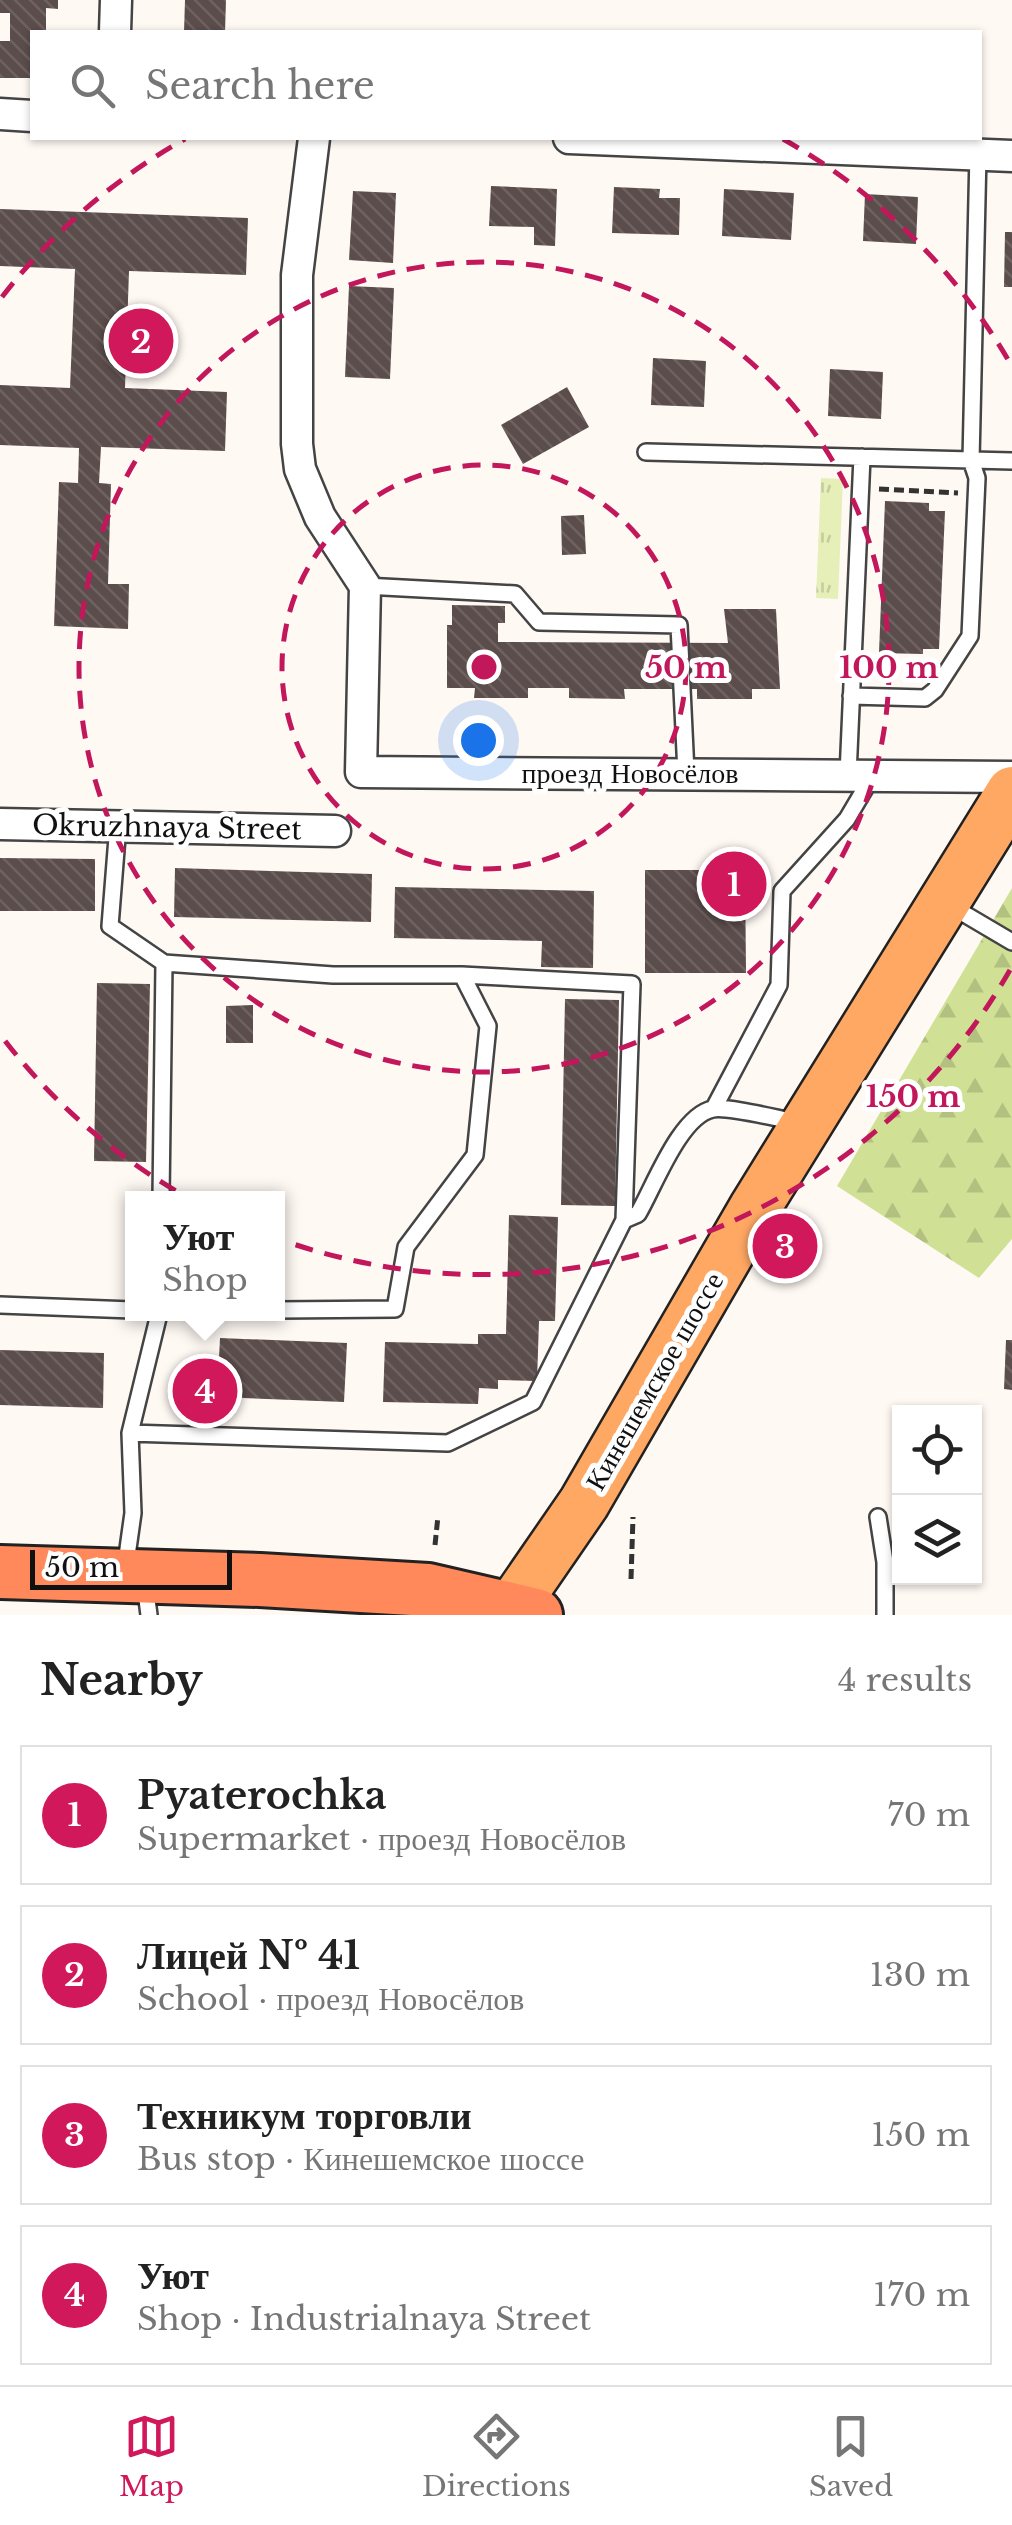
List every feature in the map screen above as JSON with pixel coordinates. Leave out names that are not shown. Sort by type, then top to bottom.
[{"type":"highway","points":[[0,1572],[139,1588],[428,1590],[523,1612]]},
{"type":"main road","name":"Кинешемское шоссе","points":[[523,1612],[806,1123],[1010,798]]},
{"type":"street","points":[[115,30],[116,0]]},
{"type":"street","points":[[0,114],[30,116]]},
{"type":"street","points":[[314,140],[297,276],[297,444],[300,469],[320,517],[365,586]]},
{"type":"street","points":[[621,140],[1012,156]]},
{"type":"street","name":"проезд Новосёлов","points":[[365,586],[361,772],[861,775],[1010,798]]},
{"type":"street","name":"Okruzhnaya Street","points":[[0,824],[334,831]]},
{"type":"lane","points":[[851,696],[925,698],[935,690],[970,636],[977,478],[972,460],[978,154]]},
{"type":"lane","points":[[646,452],[1012,461]]},
{"type":"lane","points":[[714,1108],[779,984],[782,891],[846,820],[861,775],[851,696],[862,457]]},
{"type":"lane","points":[[365,586],[515,594],[539,622],[679,624],[686,773]]},
{"type":"lane","points":[[118,825],[110,926],[164,963],[332,975],[462,975],[632,984],[624,1220],[532,1402],[448,1442],[130,1433]]},
{"type":"lane","points":[[945,902],[1012,942]]},
{"type":"lane","points":[[161,1191],[164,963]]},
{"type":"lane","points":[[285,1310],[396,1309],[406,1247],[475,1155],[488,1026],[462,975]]},
{"type":"lane","points":[[624,1220],[638,1214],[695,1116],[714,1108],[806,1123]]},
{"type":"lane","points":[[0,1305],[125,1310]]},
{"type":"lane","points":[[139,1588],[130,1433],[158,1321]]},
{"type":"lane","points":[[878,1517],[885,1562],[885,1615]]},
{"type":"path","points":[[860,488],[976,494]]},
{"type":"path","points":[[435,1546],[438,1516]]},
{"type":"path","points":[[630,1579],[634,1517]]},
{"type":"green space","points":[[821,478],[843,479],[838,599],[816,598]]},
{"type":"green space","points":[[1012,888],[1012,1239],[979,1278],[837,1186]]},
{"type":"building","points":[[0,0],[58,0],[58,9],[46,8],[46,30],[30,30],[30,78],[0,78],[0,41],[10,41],[10,13],[0,13]]},
{"type":"building","points":[[185,0],[226,0],[225,30],[184,30]]},
{"type":"building","points":[[491,186],[557,189],[555,246],[534,245],[534,227],[489,226]]},
{"type":"building","points":[[614,187],[660,189],[659,198],[680,198],[679,235],[612,233]]},
{"type":"building","points":[[724,189],[794,193],[791,240],[722,236]]},
{"type":"building","points":[[353,191],[396,193],[393,263],[349,260]]},
{"type":"building","points":[[865,194],[918,197],[916,244],[863,241]]},
{"type":"building","points":[[0,209],[248,218],[246,275],[129,271],[125,388],[227,392],[225,451],[101,447],[99,483],[111,484],[108,584],[129,584],[128,629],[54,626],[59,482],[78,483],[79,448],[0,445],[0,385],[70,388],[75,269],[0,266]]},
{"type":"building","points":[[1005,232],[1012,232],[1012,287],[1004,287]]},
{"type":"building","points":[[349,286],[394,288],[390,379],[345,377]]},
{"type":"building","points":[[653,358],[706,361],[704,407],[651,405]]},
{"type":"building","points":[[830,369],[883,372],[881,419],[828,416]]},
{"type":"building","points":[[567,387],[589,427],[523,464],[501,425]]},
{"type":"building","points":[[885,501],[929,503],[929,511],[945,511],[939,649],[923,649],[923,654],[879,653]]},
{"type":"building","points":[[584,515],[586,554],[562,555],[561,516]]},
{"type":"building","points":[[452,605],[505,606],[505,623],[498,623],[498,642],[728,643],[724,609],[776,609],[780,689],[752,689],[752,699],[697,699],[697,689],[624,689],[625,699],[569,698],[569,688],[528,688],[528,698],[474,698],[475,688],[447,688],[447,625],[452,625]]},
{"type":"building","points":[[0,858],[95,859],[95,911],[0,911]]},
{"type":"building","points":[[175,868],[372,874],[371,922],[174,917]]},
{"type":"building","points":[[645,870],[745,870],[746,973],[645,973]]},
{"type":"building","points":[[395,887],[594,891],[593,968],[541,967],[542,941],[394,938]]},
{"type":"building","points":[[97,983],[150,984],[146,1162],[94,1161]]},
{"type":"building","points":[[565,999],[619,1000],[615,1206],[561,1205]]},
{"type":"building","points":[[253,1005],[253,1043],[226,1043],[226,1006]]},
{"type":"building","points":[[509,1215],[558,1217],[555,1321],[539,1321],[537,1381],[498,1380],[498,1389],[479,1388],[478,1404],[383,1402],[385,1342],[478,1344],[478,1334],[506,1334]]},
{"type":"building","points":[[220,1338],[347,1343],[344,1402],[217,1397]]},
{"type":"building","points":[[1006,1340],[1012,1340],[1012,1390],[1004,1389]]},
{"type":"building","points":[[0,1350],[104,1353],[103,1408],[0,1405]]},
{"type":"place","name":"Лицей № 41","points":[[141,341]]},
{"type":"place","name":"Pyaterochka","points":[[734,884]]},
{"type":"place","name":"Техникум торговли","points":[[785,1246]]},
{"type":"place","name":"Уют","points":[[205,1391]]}]
